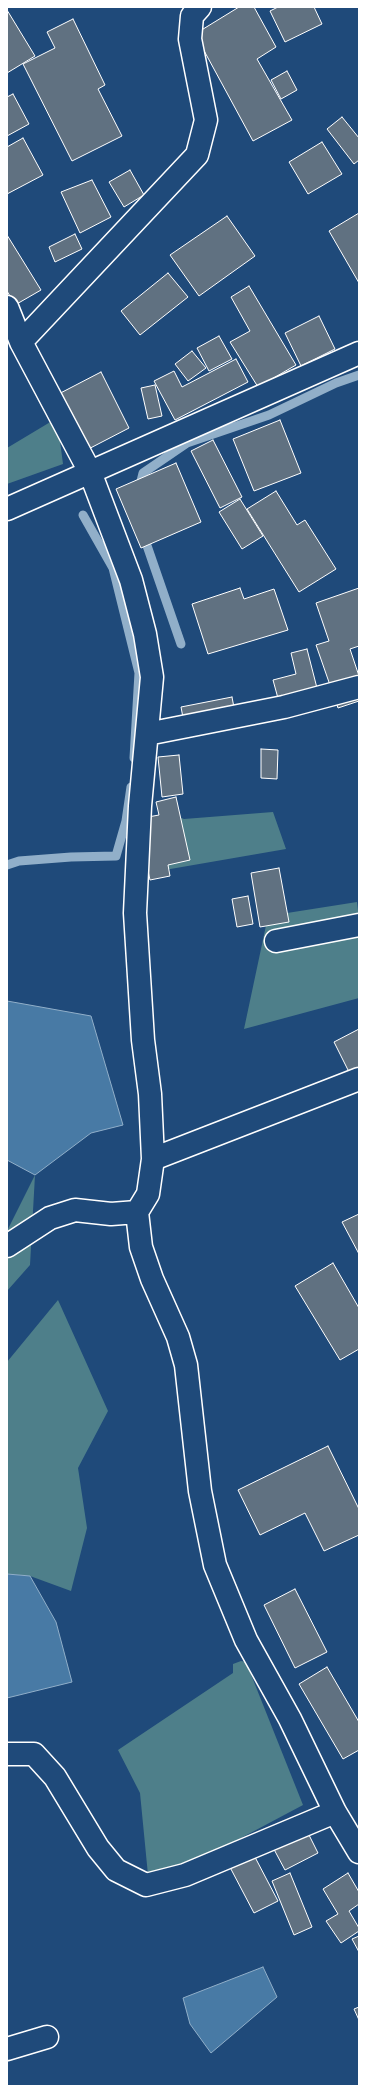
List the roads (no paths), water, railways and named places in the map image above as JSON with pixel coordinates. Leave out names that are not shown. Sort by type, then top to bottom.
[{"type":"street","points":[[21,342],[197,155],[206,120],[190,39],[192,10]]},
{"type":"street","points":[[7,307],[21,342],[90,472],[131,580],[145,634],[152,677],[140,813],[135,913],[143,1032],[150,1094],[153,1159],[148,1194],[137,1212],[140,1247],[152,1279],[178,1337],[186,1365],[200,1491],[215,1566],[246,1640],[290,1719],[336,1812],[359,1852]]},
{"type":"street","points":[[7,509],[359,353]]},
{"type":"street","points":[[147,734],[284,707],[359,687]]},
{"type":"street","points":[[276,941],[359,925]]},
{"type":"street","points":[[153,1159],[359,1079]]},
{"type":"street","points":[[7,1246],[50,1218],[75,1210],[111,1214],[137,1212]]},
{"type":"street","points":[[7,1754],[34,1754],[55,1777],[102,1854],[116,1870],[146,1885],[185,1875],[336,1812]]},
{"type":"street","points":[[7,2049],[47,2037]]},
{"type":"water","points":[[7,1001],[91,1016],[123,1125],[91,1133],[35,1175],[7,1160]]},
{"type":"water","points":[[7,1574],[30,1576],[56,1622],[72,1682],[7,1698]]},
{"type":"water","points":[[263,1967],[277,1997],[211,2053],[190,2024],[183,1998]]},
{"type":"waterway","points":[[139,489],[143,473],[187,443],[269,415],[336,383],[359,375]]},
{"type":"waterway","points":[[83,515],[113,568],[139,673],[134,758]]},
{"type":"waterway","points":[[143,534],[181,644]]},
{"type":"waterway","points":[[7,865],[19,861],[71,857],[116,856],[126,821],[131,787]]}]
